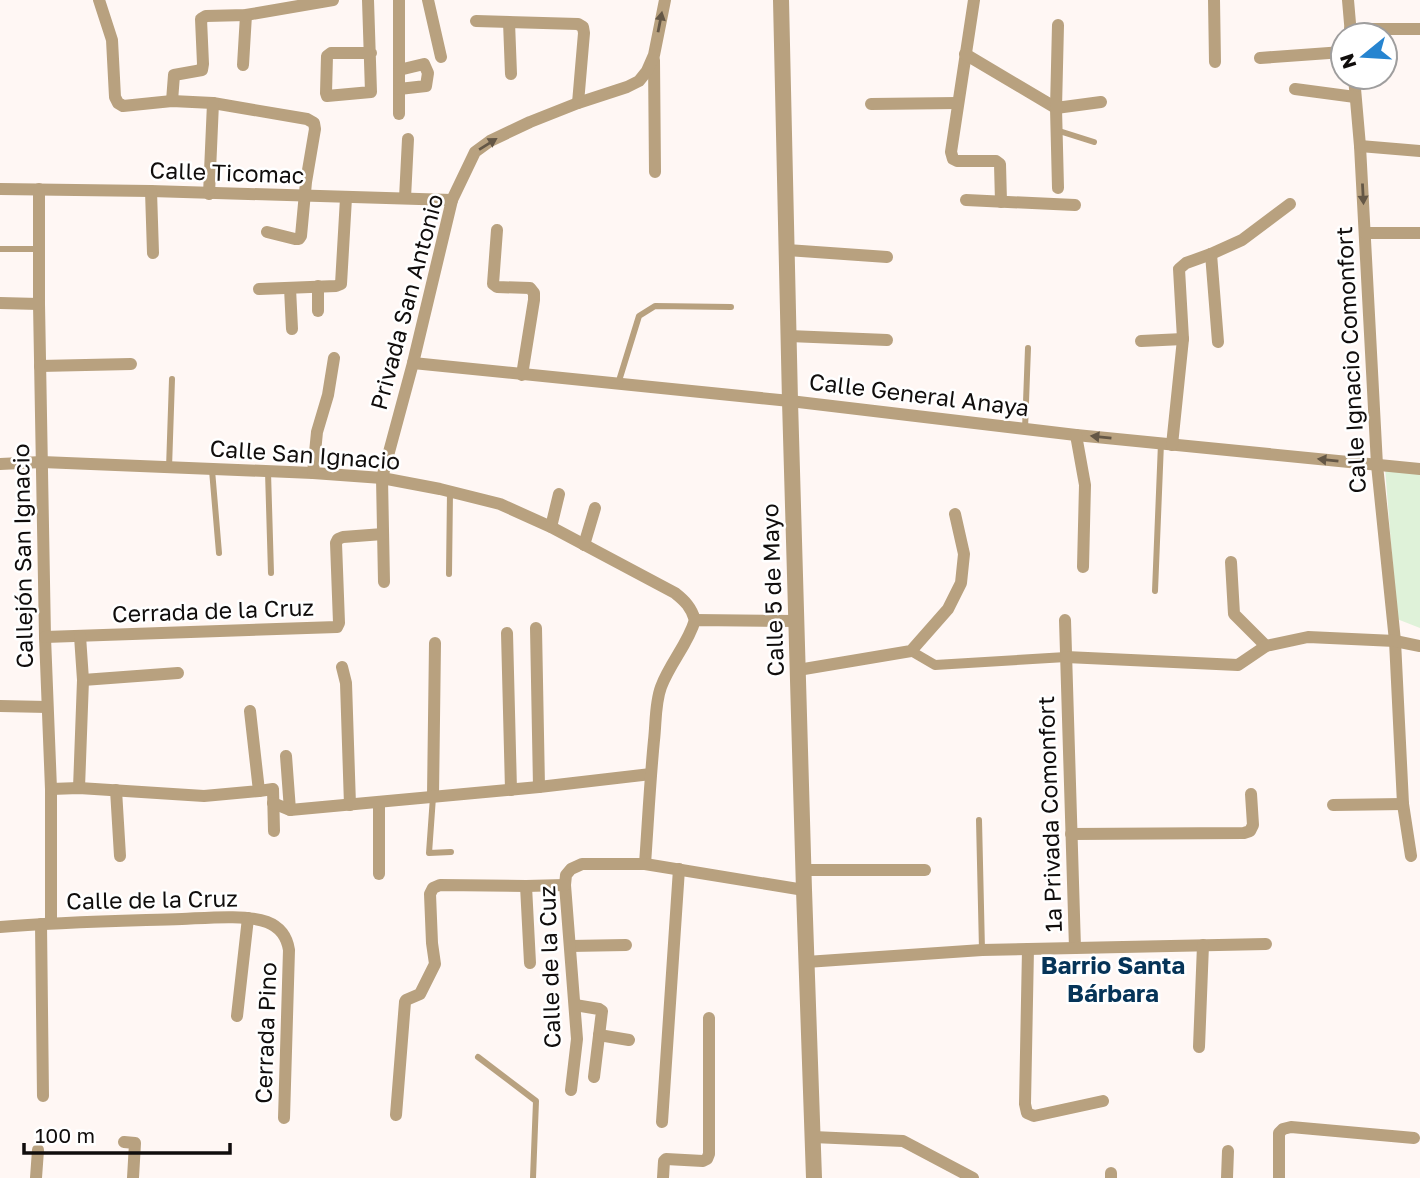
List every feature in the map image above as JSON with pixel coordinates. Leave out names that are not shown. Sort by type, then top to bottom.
[{"type":"street","points":[[99,0],[112,40],[115,97],[123,106],[172,101],[214,103],[307,119],[314,123],[301,236],[295,239],[267,232]]},
{"type":"street","points":[[172,101],[174,75],[202,69],[201,19],[206,16],[246,15],[333,0]]},
{"type":"street","points":[[368,0],[371,53],[371,92],[330,97],[326,93],[327,56],[331,53],[371,53]]},
{"type":"street","points":[[399,0],[399,114]]},
{"type":"street","points":[[428,0],[441,57]]},
{"type":"street","name":"Privada San Antonio","points":[[384,582],[383,478],[453,200],[475,152],[490,141],[530,122],[639,81],[654,55],[665,0]]},
{"type":"street","name":"Calle 5 de Mayo","points":[[781,0],[803,870],[814,1178]]},
{"type":"street","points":[[974,0],[951,152],[953,159],[957,161],[1000,163],[1001,202]]},
{"type":"street","points":[[1214,0],[1215,62]]},
{"type":"street","points":[[1348,0],[1349,21]]},
{"type":"street","points":[[243,65],[246,15]]},
{"type":"street","points":[[476,21],[578,24],[583,27],[578,103]]},
{"type":"street","points":[[509,22],[511,74]]},
{"type":"street","points":[[1058,188],[1056,108],[1059,25]]},
{"type":"street","points":[[1399,30],[1420,29]]},
{"type":"street","points":[[1260,58],[1329,53]]},
{"type":"street","points":[[965,54],[1056,108],[1101,102]]},
{"type":"street","points":[[654,55],[654,172]]},
{"type":"street","points":[[399,70],[424,64],[428,73],[426,86],[399,89]]},
{"type":"street","points":[[1295,89],[1355,97]]},
{"type":"street","name":"Calle Ignacio Comonfort","points":[[1355,91],[1377,465],[1395,641],[1403,804],[1411,856]]},
{"type":"street","points":[[209,194],[214,103]]},
{"type":"street","points":[[871,104],[958,103]]},
{"type":"street","points":[[405,198],[408,139]]},
{"type":"street","points":[[1360,146],[1420,151]]},
{"type":"street","name":"Calle Ticomac","points":[[0,189],[453,200]]},
{"type":"street","name":"Callejón San Ignacio","points":[[39,189],[45,637],[51,789],[43,1096]]},
{"type":"street","points":[[151,191],[153,253]]},
{"type":"street","points":[[259,289],[341,284],[346,198]]},
{"type":"street","points":[[966,200],[1075,205]]},
{"type":"street","points":[[1167,444],[1183,339],[1179,269],[1186,263],[1242,240],[1290,204]]},
{"type":"street","points":[[497,230],[493,284],[497,287],[530,288],[534,293],[522,374]]},
{"type":"street","points":[[1365,233],[1420,233]]},
{"type":"street","points":[[787,250],[887,257]]},
{"type":"street","points":[[1211,254],[1218,342]]},
{"type":"street","points":[[318,286],[318,311]]},
{"type":"street","points":[[290,288],[292,329]]},
{"type":"street","points":[[0,303],[39,304]]},
{"type":"street","points":[[789,336],[887,340]]},
{"type":"street","points":[[1141,341],[1183,339]]},
{"type":"street","points":[[313,473],[317,432],[328,395],[334,358]]},
{"type":"street","name":"Calle General Anaya","points":[[413,363],[790,401],[1076,435],[1420,468]]},
{"type":"street","points":[[40,366],[131,365]]},
{"type":"street","points":[[1076,435],[1084,485],[1083,567]]},
{"type":"street","name":"Calle San Ignacio","points":[[0,464],[42,462],[313,473],[383,478],[450,492],[500,504],[551,527],[675,593],[686,602],[695,620]]},
{"type":"street","points":[[551,527],[559,494]]},
{"type":"street","points":[[584,545],[595,508]]},
{"type":"street","points":[[798,670],[911,651],[948,608],[961,583],[964,554],[955,514]]},
{"type":"street","name":"Cerrada de la Cruz","points":[[80,636],[337,627],[336,543],[343,537],[383,534]]},
{"type":"street","points":[[1231,562],[1234,614],[1266,646]]},
{"type":"street","points":[[645,864],[651,774],[661,688],[695,620],[797,621]]},
{"type":"street","name":"1ª Privada Comonfort","points":[[806,962],[982,950],[1075,948],[1065,620]]},
{"type":"street","points":[[536,628],[539,787]]},
{"type":"street","points":[[507,633],[511,790]]},
{"type":"street","points":[[45,637],[80,636],[83,680],[79,788]]},
{"type":"street","points":[[911,651],[935,665],[1066,657],[1238,665],[1266,646],[1308,637],[1395,641],[1420,646]]},
{"type":"street","points":[[433,796],[435,643]]},
{"type":"street","points":[[342,667],[346,683],[350,805]]},
{"type":"street","points":[[83,680],[178,673]]},
{"type":"street","points":[[0,706],[47,707]]},
{"type":"street","points":[[250,711],[259,791]]},
{"type":"street","points":[[286,756],[290,810]]},
{"type":"street","points":[[273,803],[290,810],[651,774]]},
{"type":"street","points":[[51,789],[79,788],[204,796],[273,789],[274,831]]},
{"type":"street","points":[[116,790],[120,856]]},
{"type":"street","points":[[1071,834],[1244,833],[1250,831],[1253,825],[1251,794]]},
{"type":"street","points":[[379,802],[379,874]]},
{"type":"street","points":[[1333,805],[1403,804]]},
{"type":"street","name":"Calle de la Cuz","points":[[571,1090],[577,1039],[565,884],[571,869],[582,864],[645,864],[804,890]]},
{"type":"street","points":[[662,1122],[679,869]]},
{"type":"street","points":[[803,870],[925,870]]},
{"type":"street","points":[[396,1115],[405,1002],[420,994],[435,964],[430,894],[433,888],[440,885],[565,884]]},
{"type":"street","points":[[526,886],[530,963]]},
{"type":"street","points":[[237,1016],[248,918]]},
{"type":"street","name":"Calle de la Cruz","points":[[0,927],[46,923],[248,918],[269,922],[281,931],[289,950]]},
{"type":"street","points":[[1075,948],[1266,944]]},
{"type":"street","points":[[570,946],[626,945]]},
{"type":"street","points":[[1199,1047],[1203,945]]},
{"type":"street","points":[[1028,949],[1027,1114],[1034,1116],[1103,1101]]},
{"type":"street","name":"Cerrada Pino","points":[[284,1118],[289,950]]},
{"type":"street","points":[[575,1005],[602,1011],[594,1077]]},
{"type":"street","points":[[663,1178],[666,1159],[702,1161],[707,1159],[709,1154],[709,1018]]},
{"type":"street","points":[[600,1035],[629,1040]]},
{"type":"street","points":[[1279,1178],[1279,1133],[1283,1129],[1291,1127],[1414,1138]]},
{"type":"street","points":[[813,1137],[903,1141],[973,1178]]},
{"type":"street","points":[[124,1142],[135,1143],[134,1178]]},
{"type":"street","points":[[36,1178],[38,1150]]},
{"type":"street","points":[[1227,1151],[1227,1178]]},
{"type":"lane","points":[[1056,130],[1094,142]]},
{"type":"lane","points":[[0,250],[39,248]]},
{"type":"lane","points":[[618,384],[639,316],[655,306],[731,307]]},
{"type":"lane","points":[[1025,429],[1028,348]]},
{"type":"lane","points":[[169,468],[172,379]]},
{"type":"lane","points":[[1155,591],[1167,444]]},
{"type":"lane","points":[[212,470],[219,553]]},
{"type":"lane","points":[[268,472],[271,573]]},
{"type":"lane","points":[[449,574],[450,492]]},
{"type":"lane","points":[[433,796],[429,853],[451,852]]},
{"type":"lane","points":[[979,820],[982,950]]},
{"type":"lane","points":[[478,1057],[536,1101],[533,1178]]},
{"type":"green space","points":[[1385,468],[1420,471],[1420,628],[1397,619]]},
{"type":"district","name":"Barrio Santa Bárbara","points":[[1113,980]]}]
